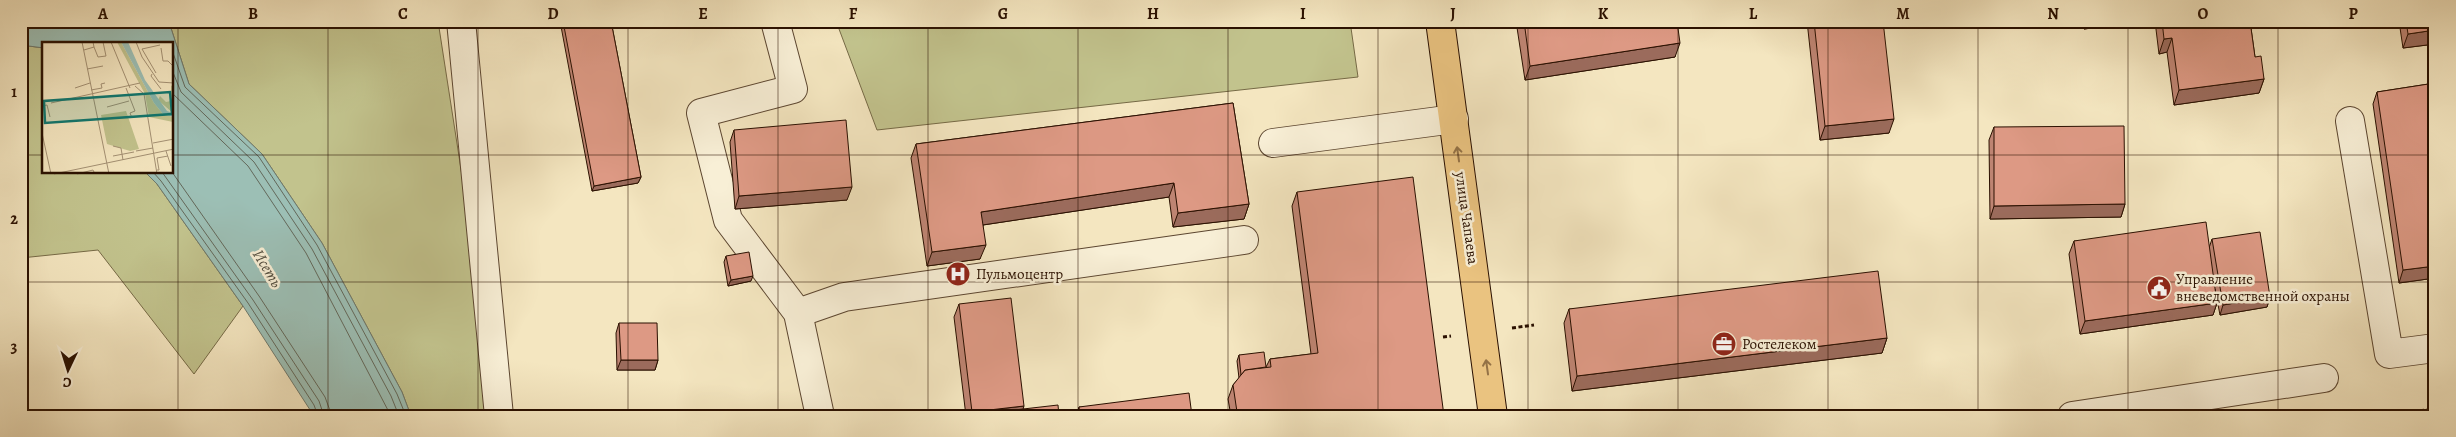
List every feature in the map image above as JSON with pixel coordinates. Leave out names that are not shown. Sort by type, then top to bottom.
[{"type":"main road","name":"улица Чапаева","points":[[1440,21],[1494,416]]},
{"type":"lane","points":[[461,21],[499,416]]},
{"type":"lane","points":[[775,21],[793,89],[701,112],[728,220],[798,313],[820,416]]},
{"type":"lane","points":[[1273,144],[1454,119]]},
{"type":"lane","points":[[2350,121],[2389,354],[2435,348]]},
{"type":"lane","points":[[798,313],[844,297],[1244,240]]},
{"type":"lane","points":[[2072,416],[2324,378]]},
{"type":"path","points":[[2375,416],[2435,409]]},
{"type":"green space","points":[[161,21],[438,21],[467,208],[486,416],[411,416],[402,392],[322,243],[262,154],[189,84],[170,25]]},
{"type":"green space","points":[[836,21],[1350,21],[1358,77],[877,130]]},
{"type":"green space","points":[[21,45],[42,48],[42,174],[147,174],[157,184],[243,306],[194,374],[98,250],[21,258]]},
{"type":"water","name":"Исеть","points":[[21,21],[161,21],[170,25],[189,84],[262,154],[322,243],[402,392],[411,416],[314,416],[243,306],[157,184],[147,174],[174,174],[174,42],[42,42],[42,48],[21,45]]},
{"type":"building","points":[[563,21],[611,21],[641,177],[594,186]]},
{"type":"building","points":[[1524,21],[1677,21],[1680,43],[1530,66]]},
{"type":"building","points":[[1814,21],[1883,21],[1894,119],[1825,126]]},
{"type":"building","points":[[2162,21],[2250,21],[2255,57],[2261,56],[2264,79],[2179,90],[2172,38],[2164,39]]},
{"type":"building","points":[[2406,21],[2435,21],[2435,30],[2408,34]]},
{"type":"building","points":[[2435,83],[2435,266],[2403,270],[2377,92]]},
{"type":"building","points":[[1233,103],[1249,204],[1178,213],[1174,183],[981,212],[986,245],[932,252],[916,144]]},
{"type":"building","points":[[846,120],[852,187],[739,196],[734,130]]},
{"type":"building","points":[[2124,126],[2125,204],[1994,206],[1994,127]]},
{"type":"building","points":[[1413,177],[1444,416],[1243,416],[1237,412],[1233,385],[1245,370],[1271,367],[1270,359],[1318,353],[1297,192]]},
{"type":"building","points":[[2206,222],[2217,303],[2085,321],[2074,241]]},
{"type":"building","points":[[2260,232],[2270,297],[2223,305],[2212,239]]},
{"type":"building","points":[[749,252],[753,276],[731,280],[726,256]]},
{"type":"building","points":[[1878,271],[1887,338],[1577,376],[1569,309]]},
{"type":"building","points":[[1011,298],[1024,406],[972,412],[959,304]]},
{"type":"building","points":[[619,323],[657,323],[658,360],[621,360]]},
{"type":"building","points":[[1264,352],[1266,367],[1245,370],[1241,375],[1239,355]]},
{"type":"building","points":[[1189,393],[1192,416],[1080,416],[1079,407]]},
{"type":"building","points":[[1058,405],[1059,416],[971,416],[971,415]]},
{"type":"place","name":"Пульмоцентр","points":[[958,274]]},
{"type":"place","name":"Управление вневедомственной охраны","points":[[2159,288]]},
{"type":"place","name":"Ростелеком","points":[[1724,344]]}]
